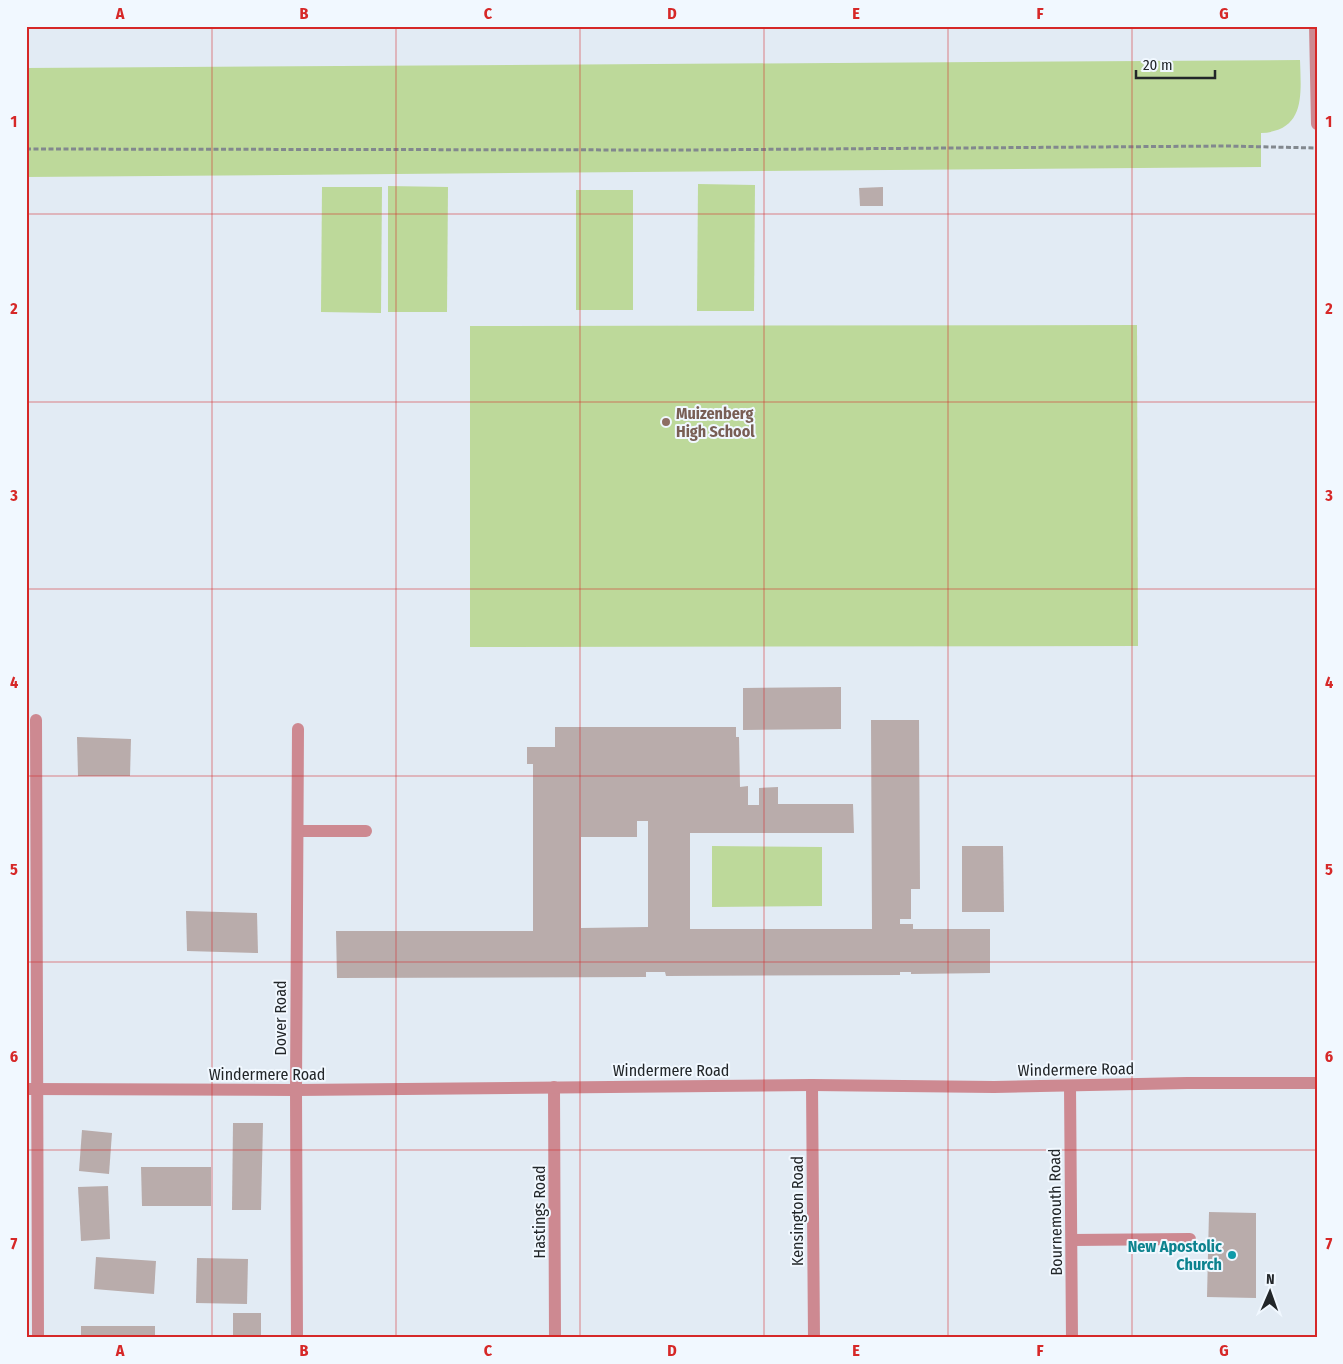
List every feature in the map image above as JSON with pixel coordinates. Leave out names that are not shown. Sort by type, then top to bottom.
[{"type":"street","points":[[1315,26],[1317,124]]},
{"type":"street","points":[[36,720],[31,1089],[38,1338]]},
{"type":"street","name":"Dover Road","points":[[297,1338],[298,729]]},
{"type":"street","points":[[298,831],[366,831]]},
{"type":"street","name":"Windermere Road","points":[[31,1089],[296,1090],[812,1085],[1070,1086],[1317,1082]]},
{"type":"street","name":"Kensington Road","points":[[812,1085],[814,1338]]},
{"type":"street","name":"Bournemouth Road","points":[[1070,1086],[1072,1338]]},
{"type":"street","name":"Hastings Road","points":[[554,1087],[555,1338]]},
{"type":"street","points":[[1072,1240],[1190,1239]]},
{"type":"path","points":[[26,149],[683,150],[1227,146],[1317,148]]},
{"type":"green space","points":[[1300,60],[1301,85],[1298,108],[1286,126],[1276,131],[1261,133],[1261,167],[26,177],[26,68]]},
{"type":"green space","points":[[698,184],[755,185],[754,311],[697,311]]},
{"type":"green space","points":[[388,186],[448,187],[447,312],[388,312]]},
{"type":"green space","points":[[322,187],[382,187],[381,313],[321,312]]},
{"type":"green space","points":[[576,190],[633,190],[633,310],[576,310]]},
{"type":"green space","points":[[1137,325],[1138,646],[470,647],[470,326]]},
{"type":"green space","points":[[712,846],[822,847],[822,906],[712,907]]},
{"type":"building","points":[[883,187],[883,206],[860,206],[859,188]]},
{"type":"building","points":[[841,687],[841,729],[743,730],[743,688]]},
{"type":"building","points":[[871,720],[919,720],[920,889],[911,889],[911,919],[900,919],[900,924],[913,924],[913,929],[990,929],[990,973],[911,974],[911,972],[900,972],[900,975],[666,976],[665,972],[646,972],[646,977],[337,978],[336,931],[533,931],[533,764],[527,764],[527,747],[555,747],[555,727],[736,727],[736,737],[739,737],[740,787],[748,786],[748,805],[759,805],[759,788],[778,787],[778,804],[853,804],[854,833],[690,833],[690,929],[872,929]],"holes":[[[637,821],[648,821],[648,927],[581,928],[581,837],[637,837]]]},
{"type":"building","points":[[77,737],[131,739],[130,776],[78,776]]},
{"type":"building","points":[[962,846],[1003,846],[1004,912],[962,912]]},
{"type":"building","points":[[186,911],[257,913],[258,953],[187,951]]},
{"type":"building","points":[[233,1123],[263,1123],[261,1210],[232,1210]]},
{"type":"building","points":[[82,1130],[112,1133],[109,1174],[79,1171]]},
{"type":"building","points":[[141,1167],[211,1167],[211,1206],[142,1206]]},
{"type":"building","points":[[108,1186],[110,1239],[81,1241],[78,1187]]},
{"type":"building","name":"New Apostolic Church","points":[[1209,1212],[1256,1213],[1256,1298],[1207,1297]]},
{"type":"building","points":[[96,1257],[156,1261],[154,1294],[94,1289]]},
{"type":"building","points":[[197,1258],[248,1259],[247,1304],[196,1303]]},
{"type":"building","points":[[233,1313],[261,1313],[261,1338],[233,1338]]},
{"type":"building","points":[[81,1326],[155,1326],[155,1338],[81,1338]]},
{"type":"place","name":"Muizenberg High School","points":[[666,422]]},
{"type":"place","name":"New Apostolic Church","points":[[1232,1255]]}]
